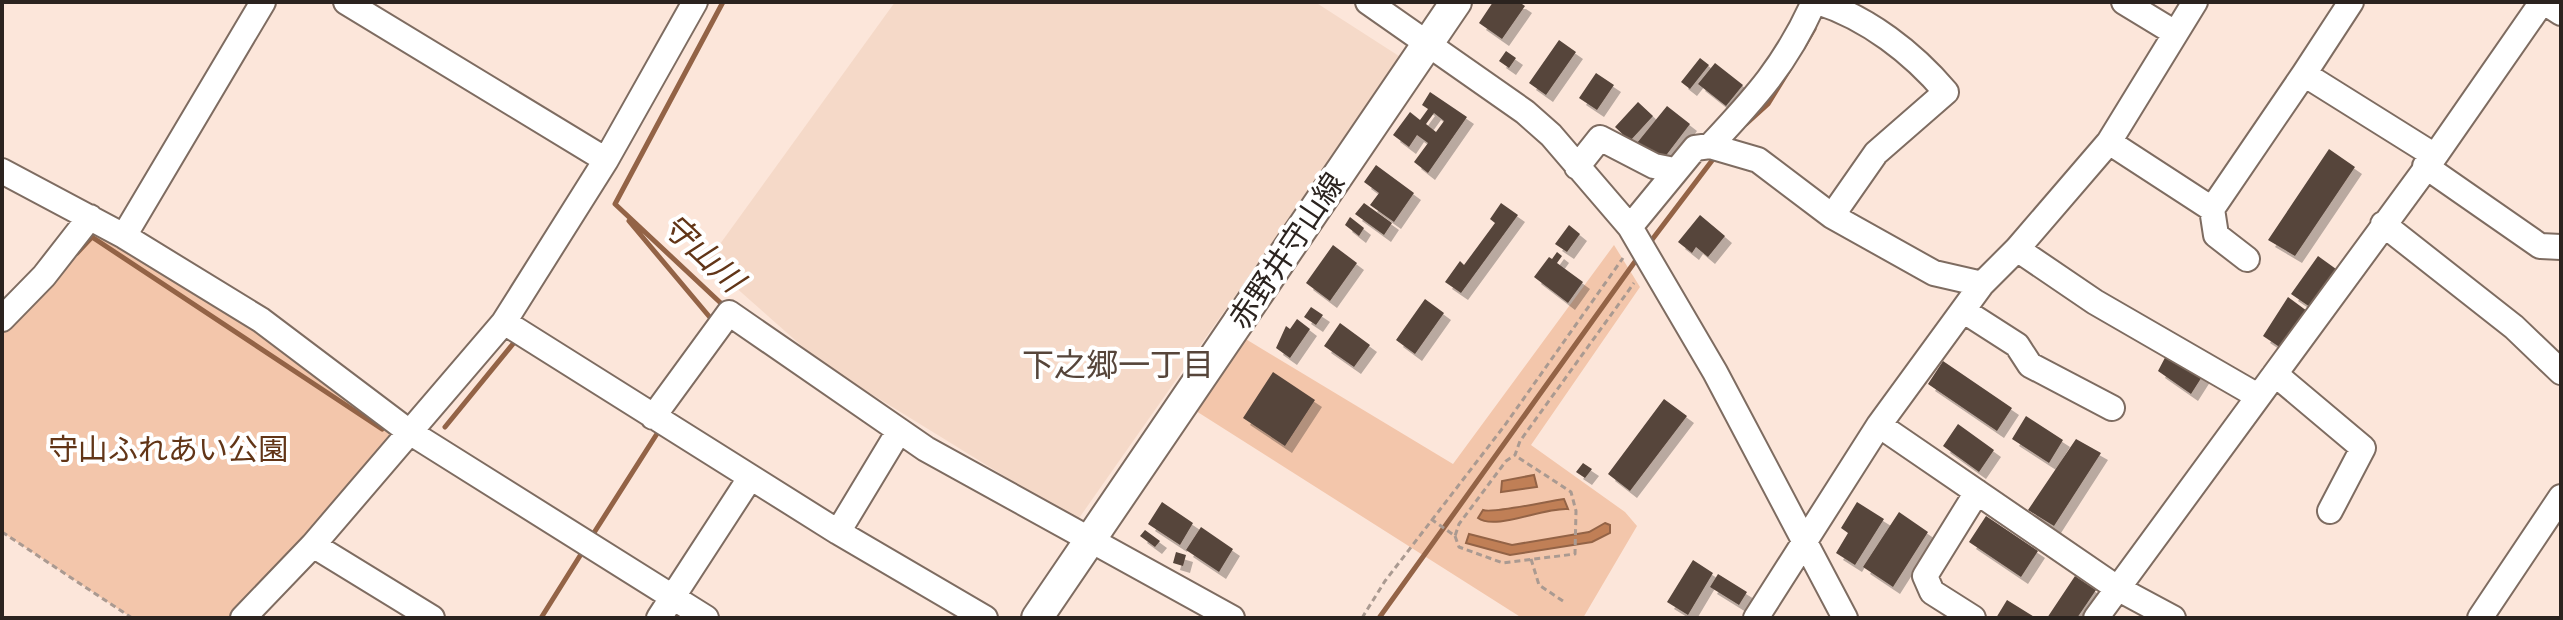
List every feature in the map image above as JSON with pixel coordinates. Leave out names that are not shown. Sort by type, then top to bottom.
[{"type":"main road","name":"赤野井守山線","points":[[1037,618],[1456,2]]},
{"type":"street","points":[[124,236],[263,2]]},
{"type":"street","points":[[346,2],[606,160]]},
{"type":"street","points":[[243,618],[313,545],[504,322],[606,160],[695,2]]},
{"type":"street","points":[[1368,2],[1429,41],[1525,112],[1551,135],[1634,233],[1715,372],[1845,618]]},
{"type":"street","points":[[2124,2],[2175,33]]},
{"type":"street","points":[[1756,618],[1879,425],[1982,284],[2017,249],[2109,142],[2195,2]]},
{"type":"street","points":[[2247,259],[2216,235],[2212,209],[2351,2]]},
{"type":"street","points":[[1718,147],[1770,82],[1821,4],[1920,60],[1946,92],[1876,153],[1832,216]]},
{"type":"street","points":[[2096,618],[2543,5]]},
{"type":"street","points":[[2304,74],[2430,161],[2540,246],[2561,247]]},
{"type":"street","points":[[1577,167],[1600,138],[1654,166],[1674,170]]},
{"type":"street","points":[[2109,142],[2212,209]]},
{"type":"street","points":[[1634,233],[1674,170],[1695,148],[1718,147],[1758,160],[1832,216],[1934,273],[1982,284]]},
{"type":"street","points":[[2,171],[124,236],[261,320],[408,431],[706,618]]},
{"type":"street","points":[[2,319],[44,276],[90,217]]},
{"type":"street","points":[[2383,224],[2514,327],[2561,372]]},
{"type":"street","points":[[2017,249],[2095,302],[2256,395]]},
{"type":"street","points":[[1964,311],[2017,345],[2030,365],[2112,408]]},
{"type":"street","points":[[653,417],[729,313],[926,449],[1232,618]]},
{"type":"street","points":[[504,322],[750,478],[985,618]]},
{"type":"street","points":[[2275,374],[2363,448],[2330,511]]},
{"type":"street","points":[[1879,425],[2117,588],[2173,618]]},
{"type":"street","points":[[838,532],[899,431]]},
{"type":"street","points":[[659,618],[750,478]]},
{"type":"street","points":[[1973,618],[1932,592],[1925,576],[1977,492]]},
{"type":"street","points":[[2480,618],[2561,497]]},
{"type":"street","points":[[313,545],[432,618]]},
{"type":"path","points":[[1362,618],[1505,425],[1634,233]]},
{"type":"path","points":[[1455,536],[1459,524],[1506,461],[1515,455],[1520,441],[1634,283]]},
{"type":"path","points":[[1433,520],[1455,536],[1459,547],[1503,563],[1575,554],[1576,511],[1571,492],[1515,455]]},
{"type":"path","points":[[2,532],[132,618]]},
{"type":"path","points":[[1531,559],[1539,585],[1566,603]]},
{"type":"shaded area","points":[[895,2],[1315,2],[1402,58],[1077,521],[821,363],[707,262]]},
{"type":"shaded area","points":[[1534,475],[1537,487],[1501,492],[1502,481]]},
{"type":"shaded area","points":[[1564,499],[1568,509],[1496,522],[1478,518],[1483,510],[1509,509]]},
{"type":"shaded area","points":[[1605,523],[1610,525],[1610,533],[1592,542],[1510,555],[1466,543],[1469,534],[1512,545],[1589,532]]},
{"type":"green space","name":"守山ふれあい公園","points":[[90,217],[408,431],[243,618],[132,618],[2,532],[2,313]]},
{"type":"green space","points":[[1614,245],[1640,287],[1531,445],[1625,512],[1637,526],[1583,618],[1522,618],[1196,411],[1244,338],[1453,464]]},
{"type":"building","points":[[1493,2],[1519,2],[1525,6],[1502,39],[1479,23]]},
{"type":"building","points":[[1559,40],[1576,52],[1546,95],[1529,83]]},
{"type":"building","points":[[1506,51],[1516,58],[1509,68],[1499,61]]},
{"type":"building","points":[[1700,58],[1709,65],[1690,89],[1681,82]]},
{"type":"building","points":[[1715,63],[1743,85],[1726,106],[1698,84]]},
{"type":"building","points":[[1596,73],[1614,85],[1597,110],[1579,98]]},
{"type":"building","points":[[1430,92],[1467,117],[1428,173],[1414,162],[1428,143],[1417,135],[1409,147],[1393,135],[1410,112],[1420,120],[1428,109],[1422,105]],"holes":[[[1434,113],[1444,121],[1436,132],[1426,124]]]},
{"type":"building","points":[[1638,102],[1653,116],[1630,141],[1615,127]]},
{"type":"building","points":[[1667,106],[1690,124],[1661,162],[1637,143]]},
{"type":"building","points":[[2329,149],[2355,167],[2295,256],[2268,240]]},
{"type":"building","points":[[1376,165],[1414,193],[1394,222],[1370,205],[1379,193],[1364,182]]},
{"type":"building","points":[[1364,203],[1392,223],[1384,235],[1355,214]]},
{"type":"building","points":[[1501,203],[1518,215],[1461,293],[1445,282],[1460,261],[1464,265],[1495,223],[1490,219]]},
{"type":"building","points":[[1700,215],[1725,236],[1708,257],[1696,247],[1692,253],[1678,242]]},
{"type":"building","points":[[1350,217],[1364,228],[1359,236],[1345,225]]},
{"type":"building","points":[[1569,225],[1580,234],[1567,252],[1555,244]]},
{"type":"building","points":[[1333,245],[1357,263],[1330,301],[1306,283]]},
{"type":"building","points":[[1557,252],[1562,256],[1557,263],[1583,282],[1568,303],[1534,277],[1549,257],[1552,259]]},
{"type":"building","points":[[2318,256],[2336,269],[2310,307],[2291,294]]},
{"type":"building","points":[[2288,297],[2307,311],[2281,348],[2263,336]]},
{"type":"building","points":[[1425,299],[1444,313],[1415,354],[1396,340]]},
{"type":"building","points":[[1311,307],[1323,315],[1316,325],[1304,317]]},
{"type":"building","points":[[1297,319],[1310,329],[1290,358],[1276,348],[1286,326],[1290,329]]},
{"type":"building","points":[[1340,323],[1370,345],[1354,367],[1324,346]]},
{"type":"building","points":[[2169,350],[2205,372],[2191,394],[2158,371]]},
{"type":"building","points":[[1943,361],[2012,408],[1997,431],[1928,384]]},
{"type":"building","points":[[1273,372],[1315,400],[1285,446],[1243,418]]},
{"type":"building","points":[[1664,399],[1687,416],[1630,491],[1608,474]]},
{"type":"building","points":[[2026,416],[2063,440],[2049,463],[2012,439]]},
{"type":"building","points":[[1958,424],[1994,450],[1979,472],[1943,446]]},
{"type":"building","points":[[2076,439],[2101,453],[2054,526],[2028,510]]},
{"type":"building","points":[[1583,463],[1592,469],[1585,478],[1576,472]]},
{"type":"building","points":[[1162,502],[1193,523],[1180,545],[1148,524]]},
{"type":"building","points":[[1857,502],[1884,519],[1855,565],[1836,553],[1848,533],[1841,528]]},
{"type":"building","points":[[1899,512],[1928,532],[1893,587],[1863,567]]},
{"type":"building","points":[[1986,516],[2038,551],[2021,577],[1969,542]]},
{"type":"building","points":[[1201,527],[1233,549],[1219,572],[1186,550]]},
{"type":"building","points":[[1145,530],[1160,541],[1155,547],[1140,536]]},
{"type":"building","points":[[1176,552],[1186,555],[1183,566],[1173,563]]},
{"type":"building","points":[[1693,560],[1713,573],[1688,615],[1667,602]]},
{"type":"building","points":[[1718,574],[1747,592],[1739,605],[1710,587]]},
{"type":"building","points":[[2075,576],[2096,590],[2077,618],[2047,618]]},
{"type":"building","points":[[2007,600],[2036,618],[1996,618]]},
{"type":"waterway","name":"守山川","points":[[723,2],[615,204],[726,308]]},
{"type":"waterway","points":[[1803,48],[1814,29]]},
{"type":"waterway","points":[[1746,124],[1768,104],[1789,70]]},
{"type":"waterway","points":[[1648,245],[1717,154]]},
{"type":"waterway","points":[[629,221],[713,321]]},
{"type":"waterway","name":"守山川","points":[[77,253],[92,237],[382,429]]},
{"type":"waterway","points":[[1379,618],[1639,256]]},
{"type":"waterway","name":"守山川","points":[[445,427],[517,339]]},
{"type":"waterway","name":"守山川","points":[[590,539],[660,429]]},
{"type":"waterway","name":"守山川","points":[[541,618],[583,551]]},
{"type":"district","name":"下之郷一丁目","points":[[1118,365]]}]
